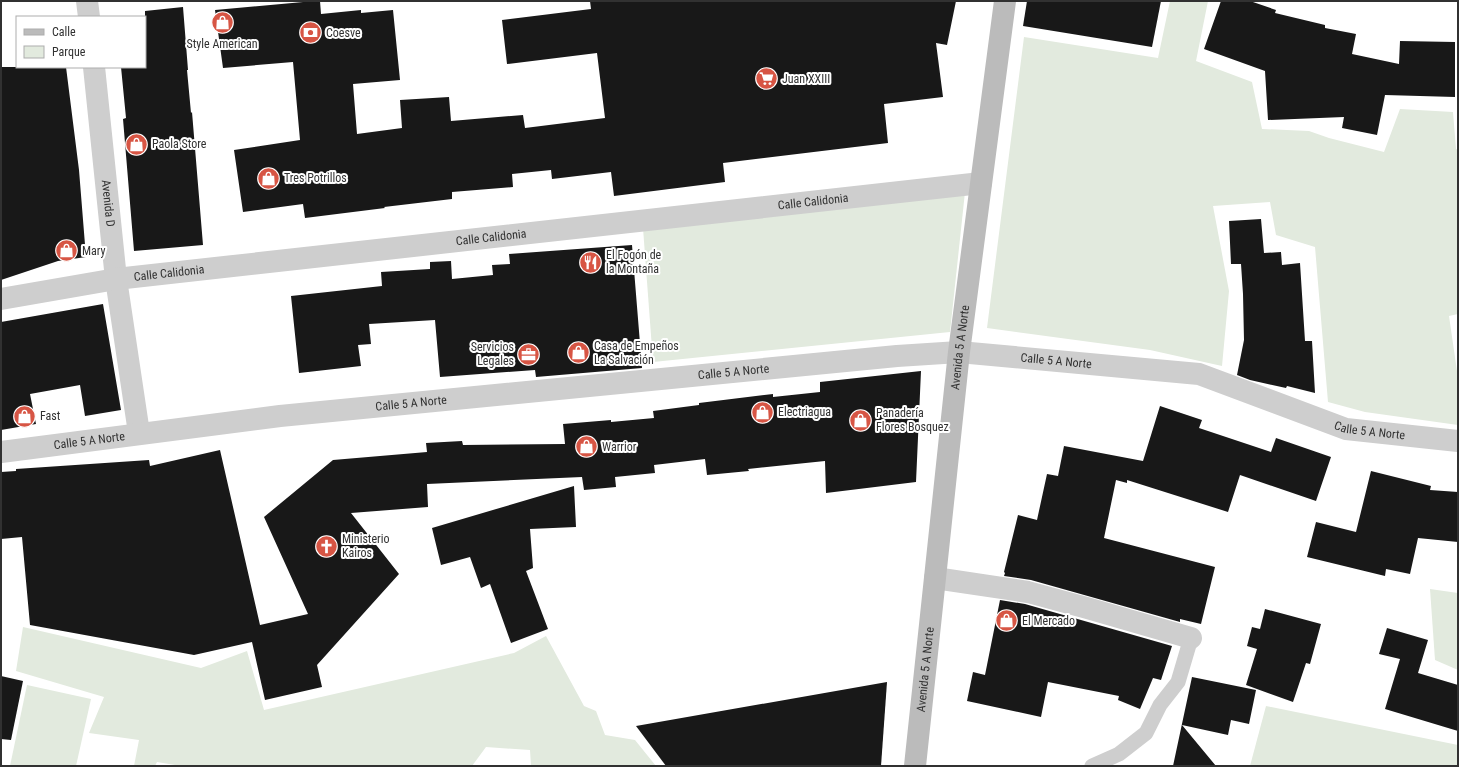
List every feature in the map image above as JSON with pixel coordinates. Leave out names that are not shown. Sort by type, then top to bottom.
[{"type":"main road","name":"Avenida 5 A Norte","points":[[914,766],[959,352],[1005,1]]},
{"type":"street","points":[[87,1],[89,16]]},
{"type":"street","name":"Avenida D","points":[[94,68],[116,278],[139,434]]},
{"type":"street","name":"Calle Calidonia","points":[[1,298],[116,278],[981,183]]},
{"type":"street","name":"Calle 5 A Norte","points":[[1,452],[280,416],[897,356],[959,352],[1199,374],[1346,429],[1458,441]]},
{"type":"street","points":[[935,578],[1028,592],[1191,638]]},
{"type":"lane","points":[[1092,766],[1119,754],[1146,733],[1160,705],[1178,682],[1191,638]]},
{"type":"green space","points":[[1170,1],[1208,1],[1196,61],[1252,82],[1262,129],[1309,131],[1329,138],[1384,152],[1400,109],[1453,112],[1456,149],[1458,150],[1458,314],[1449,316],[1458,378],[1458,425],[1365,412],[1328,402],[1315,247],[1276,235],[1270,202],[1213,206],[1229,291],[1222,366],[1150,350],[987,328],[1024,37],[1158,58]]},
{"type":"green space","points":[[965,192],[950,332],[653,362],[643,228]]},
{"type":"green space","points":[[1430,589],[1458,593],[1458,670],[1435,660]]},
{"type":"green space","points":[[23,627],[201,668],[247,651],[264,710],[514,653],[546,636],[584,706],[596,711],[605,735],[635,740],[656,766],[531,766],[530,750],[486,747],[472,766],[181,766],[157,762],[155,766],[134,766],[139,740],[89,733],[104,697],[16,671]]},
{"type":"green space","points":[[27,685],[91,699],[76,766],[10,766]]},
{"type":"green space","points":[[1266,706],[1458,745],[1458,766],[1250,766]]},
{"type":"building","points":[[320,1],[321,14],[361,10],[361,13],[393,10],[400,80],[353,84],[357,134],[402,128],[400,100],[449,97],[451,121],[523,115],[525,128],[605,118],[597,53],[507,64],[502,20],[591,9],[590,1],[956,1],[947,45],[936,43],[943,97],[884,104],[888,143],[723,163],[725,182],[614,196],[611,172],[552,179],[551,170],[512,174],[513,187],[452,192],[452,199],[305,218],[303,204],[243,212],[234,150],[300,140],[293,62],[223,68],[215,10]]},
{"type":"building","points":[[1027,1],[1161,1],[1152,47],[1023,26]]},
{"type":"building","points":[[1221,1],[1250,1],[1276,10],[1275,13],[1325,25],[1325,28],[1356,34],[1352,54],[1399,64],[1400,41],[1455,42],[1455,97],[1385,95],[1377,135],[1342,128],[1344,117],[1268,120],[1265,71],[1204,49]]},
{"type":"building","points":[[183,7],[187,70],[203,245],[134,251],[123,119],[126,118],[121,68],[146,68],[145,11]]},
{"type":"building","points":[[1,67],[66,68],[79,170],[86,257],[58,261],[1,280]]},
{"type":"building","points":[[1261,219],[1264,253],[1281,252],[1282,265],[1300,263],[1305,341],[1312,341],[1315,393],[1287,386],[1286,388],[1250,380],[1237,375],[1244,340],[1243,294],[1241,264],[1231,264],[1229,221]]},
{"type":"building","points":[[632,245],[642,368],[536,377],[535,370],[440,377],[435,320],[369,324],[371,344],[358,345],[361,366],[299,373],[291,296],[382,286],[381,272],[430,269],[430,262],[451,261],[452,279],[493,275],[492,265],[510,264],[509,254]]},
{"type":"building","points":[[103,304],[121,410],[85,416],[80,385],[30,394],[36,424],[1,430],[1,322]]},
{"type":"building","points":[[921,371],[916,482],[826,493],[825,461],[707,475],[705,459],[654,465],[655,473],[615,477],[616,487],[584,490],[582,477],[427,484],[428,507],[351,513],[399,574],[317,665],[322,687],[265,700],[252,642],[194,655],[30,625],[22,537],[1,539],[1,472],[16,471],[16,469],[149,460],[150,466],[220,450],[260,625],[308,614],[264,517],[333,460],[427,452],[426,443],[462,441],[463,445],[565,444],[563,424],[654,418],[653,411],[699,405],[699,403],[773,394],[773,397],[820,392],[820,382]]},
{"type":"building","points":[[1160,406],[1202,420],[1199,428],[1271,452],[1276,438],[1331,457],[1316,501],[1240,475],[1228,512],[1127,480],[1127,483],[1116,480],[1104,538],[1215,567],[1201,624],[1180,619],[1180,622],[1031,580],[1004,576],[1018,515],[1037,520],[1047,474],[1058,476],[1064,446],[1143,461]]},
{"type":"building","points":[[1371,471],[1431,486],[1430,490],[1458,492],[1458,542],[1418,538],[1410,574],[1386,569],[1385,576],[1307,557],[1316,522],[1356,532]]},
{"type":"building","points":[[574,486],[576,527],[530,529],[533,568],[526,571],[548,629],[511,643],[490,584],[481,588],[470,557],[441,565],[432,528]]},
{"type":"building","points":[[1000,600],[1025,604],[1172,646],[1161,680],[1153,678],[1140,709],[1118,700],[1119,696],[1048,682],[1041,717],[967,701],[973,672],[985,675]]},
{"type":"building","points":[[1265,609],[1321,624],[1310,664],[1306,663],[1293,702],[1246,685],[1257,649],[1247,646],[1252,627],[1260,629]]},
{"type":"building","points":[[1387,628],[1428,640],[1418,673],[1458,685],[1458,731],[1385,709],[1400,659],[1379,654]]},
{"type":"building","points":[[1,676],[23,681],[11,740],[1,739]]},
{"type":"building","points":[[1192,677],[1256,690],[1249,724],[1231,720],[1228,735],[1182,725],[1216,766],[1173,766]]},
{"type":"building","points":[[887,682],[881,766],[666,766],[636,726]]},
{"type":"place","name":"Style American","points":[[222,23]]},
{"type":"place","name":"Coesve","points":[[310,33]]},
{"type":"place","name":"Juan XXIII","points":[[766,79]]},
{"type":"place","name":"Paola Store","points":[[136,144]]},
{"type":"place","name":"Tres Potrillos","points":[[268,178]]},
{"type":"place","name":"Mary","points":[[67,251]]},
{"type":"place","name":"El Fogón de la Montaña","points":[[591,262]]},
{"type":"place","name":"Casa de Empeños La Salvación","points":[[579,353]]},
{"type":"place","name":"Servicios Legales","points":[[529,354]]},
{"type":"place","name":"Electriagua","points":[[762,412]]},
{"type":"place","name":"Fast","points":[[25,416]]},
{"type":"place","name":"Panadería Flores Bosquez","points":[[860,420]]},
{"type":"place","name":"Warrior","points":[[586,447]]},
{"type":"place","name":"Ministerio Kairos","points":[[327,546]]},
{"type":"place","name":"El Mercado","points":[[1006,621]]}]
